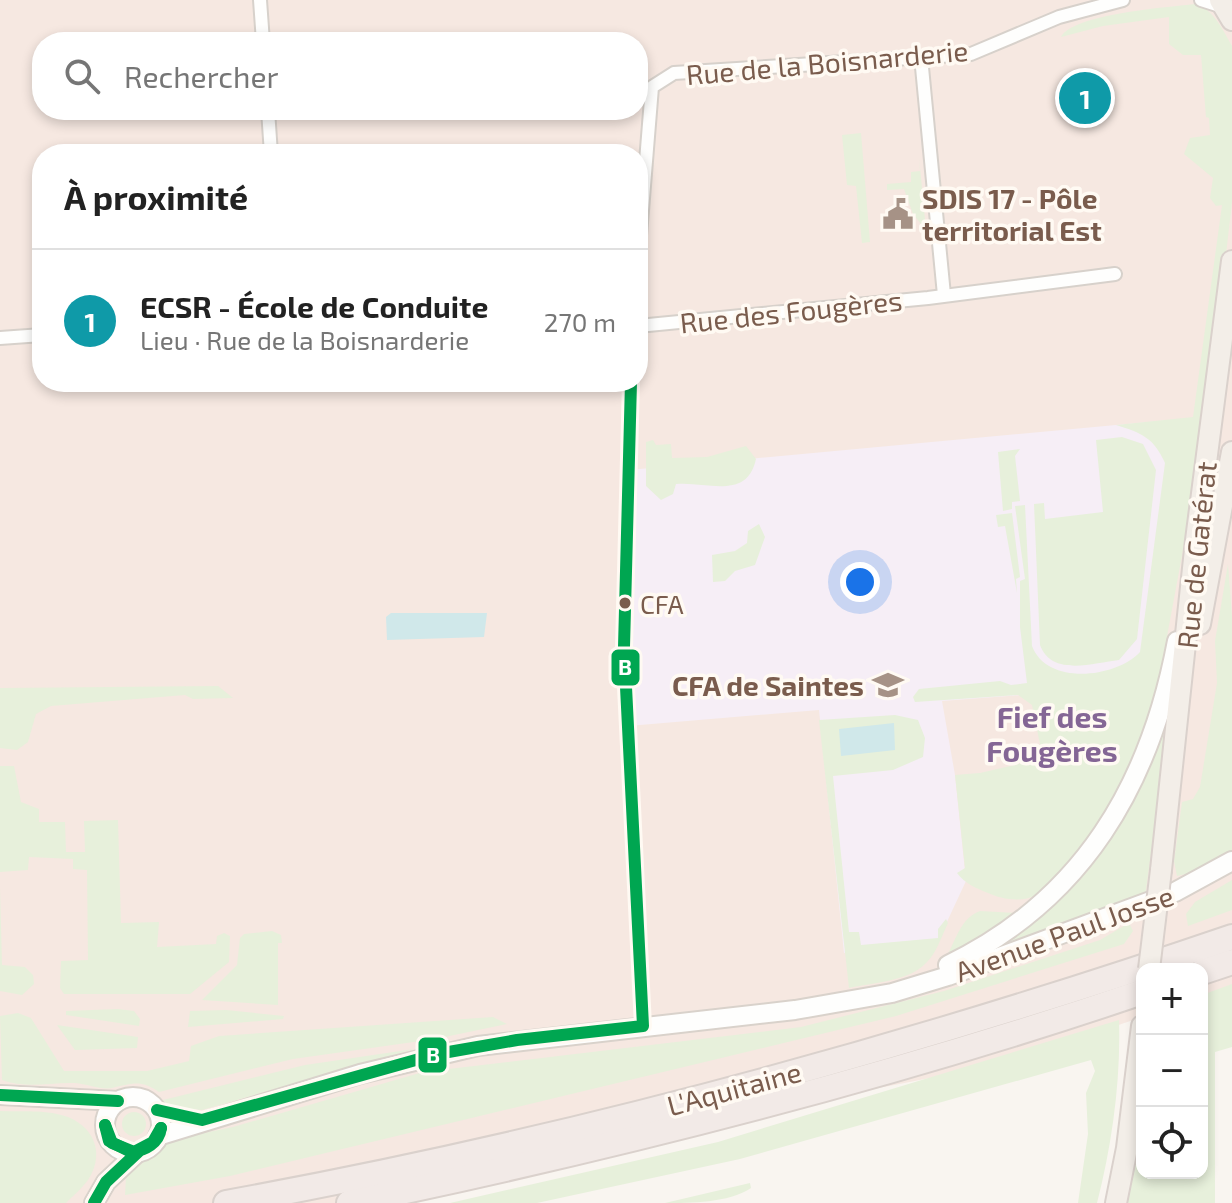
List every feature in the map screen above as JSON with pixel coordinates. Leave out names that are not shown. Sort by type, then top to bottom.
[{"type":"highway","name":"L'Aquitaine","points":[[226,1203],[468,1154],[792,1073],[1104,980],[1232,937]]},
{"type":"highway","points":[[1208,970],[1232,962]]},
{"type":"highway","name":"L'Aquitaine","points":[[349,1203],[652,1134],[860,1079],[1136,994]]},
{"type":"main road","name":"Rue de Gatérat","points":[[1150,963],[1176,754],[1196,540],[1232,261]]},
{"type":"main road","name":"Rue de Gatérat","points":[[1176,754],[1232,452]]},
{"type":"main road","name":"Avenue Paul Josse","points":[[892,993],[991,943],[1032,914],[1082,863],[1109,827],[1144,759],[1161,710],[1196,540]]},
{"type":"main road","name":"Avenue Paul Josse","points":[[158,1136],[202,1120],[437,1054],[517,1040],[827,1006],[892,993],[1048,940],[1193,885],[1232,861]]},
{"type":"main road","points":[[1116,1203],[1141,1035]]},
{"type":"main road","points":[[0,1095],[118,1101],[139,1097],[157,1110],[158,1136],[106,1182],[94,1203]]},
{"type":"main road","points":[[52,1098],[105,1124]]},
{"type":"main road","points":[[106,1182],[112,1143],[105,1124],[107,1115],[118,1101]]},
{"type":"main road","name":"Avenue Paul Josse","points":[[157,1110],[202,1120]]},
{"type":"main road","points":[[112,1143],[128,1152],[138,1152]]},
{"type":"street","points":[[260,0],[262,32]]},
{"type":"street","name":"Rue de la Boisnarderie","points":[[647,144],[652,87],[674,73],[971,54],[1059,17],[1123,0]]},
{"type":"street","points":[[1201,0],[1225,9]]},
{"type":"street","points":[[921,57],[944,295]]},
{"type":"street","points":[[269,120],[270,144]]},
{"type":"street","name":"Rue des Fougères","points":[[648,325],[1115,274]]},
{"type":"street","points":[[0,338],[32,336]]},
{"type":"street","points":[[631,392],[624,647],[643,1026]]},
{"type":"shaded area","points":[[0,0],[1232,0],[1232,989],[1208,995],[1208,963],[1136,963],[1136,1019],[1007,1063],[433,1175],[381,1203],[0,1203]]},
{"type":"shaded area","name":"CFA de Saintes","points":[[1192,418],[1158,685],[942,701],[955,775],[966,881],[938,941],[844,953],[819,710],[628,726],[629,470]]},
{"type":"green space","points":[[1196,4],[1213,16],[1232,46],[1232,202],[1206,426],[1158,685],[1126,775],[1089,836],[1041,892],[1024,899],[1005,898],[975,887],[957,873],[965,868],[955,775],[980,773],[1040,759],[1042,754],[1032,705],[1018,695],[915,702],[913,697],[919,689],[1000,681],[1011,685],[1027,683],[1020,627],[1020,581],[1025,579],[1015,506],[1025,505],[1032,646],[1040,659],[1066,672],[1083,674],[1115,668],[1140,652],[1165,463],[1146,438],[1116,425],[1193,417],[1222,205],[1216,206],[1210,198],[1213,178],[1184,154],[1190,138],[1210,135],[1209,118],[1206,117],[1201,55],[1183,55],[1169,44],[1169,17],[1103,26],[1061,37],[1069,29],[1102,17]]},
{"type":"green space","points":[[861,133],[870,242],[862,243],[856,186],[847,185],[842,135]]},
{"type":"green space","points":[[919,157],[926,230],[913,214],[904,189],[887,190],[887,184],[911,182],[911,172],[920,171]]},
{"type":"green space","points":[[1122,437],[1143,444],[1156,470],[1137,639],[1119,660],[1063,665],[1046,655],[1040,645],[1034,504],[1044,503],[1045,519],[1103,512],[1096,440]]},
{"type":"green space","points":[[653,440],[656,445],[671,444],[672,458],[707,457],[746,446],[756,459],[751,472],[735,485],[676,484],[673,494],[661,500],[646,486],[646,442]]},
{"type":"green space","points":[[1020,449],[1015,456],[1020,501],[1012,502],[1012,509],[1003,511],[998,452]]},
{"type":"green space","points":[[1012,513],[1020,577],[1016,579],[1017,593],[1005,526],[998,527],[996,515]]},
{"type":"green space","points":[[759,524],[765,537],[755,565],[735,571],[725,581],[713,582],[712,555],[735,551],[747,543],[748,531]]},
{"type":"green space","points":[[1228,564],[1232,617],[1232,854],[1195,872],[1177,876],[1174,861],[1182,802],[1193,799],[1200,787],[1217,683],[1215,641]]},
{"type":"green space","points":[[218,686],[233,698],[193,699],[185,695],[51,706],[36,714],[28,742],[17,750],[0,748],[0,688]]},
{"type":"green space","points":[[1167,712],[1170,716],[1145,897],[999,947],[1076,884],[1106,847],[1142,780]]},
{"type":"green space","points":[[895,715],[918,720],[925,738],[923,757],[893,770],[833,776],[849,932],[859,932],[861,945],[938,938],[938,929],[946,919],[948,923],[934,953],[920,968],[891,980],[849,988],[819,720]]},
{"type":"green space","points":[[0,766],[14,766],[21,802],[39,809],[39,822],[65,822],[66,852],[85,852],[84,821],[118,820],[121,923],[159,922],[157,947],[216,944],[217,936],[224,933],[230,936],[229,962],[190,994],[64,994],[60,988],[61,961],[88,960],[87,870],[73,869],[73,859],[29,857],[28,870],[0,872]]},
{"type":"green space","points":[[1232,880],[1232,910],[1188,926],[1186,914],[1195,902]]},
{"type":"green space","points":[[0,887],[2,965],[25,967],[33,975],[34,984],[22,995],[0,991]]},
{"type":"green space","points":[[980,911],[1016,913],[947,956],[964,924]]},
{"type":"green space","points":[[1129,923],[1133,931],[1124,944],[896,1016],[230,1176],[125,1195],[126,1177],[170,1140],[233,1127],[423,1072],[801,1027],[944,991],[1100,940]]},
{"type":"green space","points":[[272,931],[281,935],[282,943],[278,943],[278,1005],[202,1000],[237,965],[240,938],[244,934]]},
{"type":"green space","points":[[1232,984],[1232,1047],[1215,1052],[1215,1203],[1126,1203],[1136,1149],[1136,1179],[1208,1179],[1208,993]]},
{"type":"green space","points":[[226,1010],[284,1016],[283,1019],[188,1027],[190,1011]]},
{"type":"green space","points":[[66,1011],[134,1011],[140,1019],[139,1026],[66,1015]]},
{"type":"green space","points":[[18,1013],[31,1018],[64,1071],[147,1071],[189,1061],[191,1046],[219,1036],[493,1017],[507,1024],[435,1039],[293,1059],[159,1092],[141,1084],[99,1088],[75,1083],[29,1085],[2,1080],[0,1016]]},
{"type":"green space","points":[[1119,1020],[1119,1066],[1114,1112],[1097,1203],[1078,1203],[1088,1134],[1086,1093],[1095,1071],[1091,1060],[740,1159],[537,1203],[450,1203],[718,1142]]},
{"type":"green space","points":[[57,1025],[138,1037],[137,1048],[75,1050]]},
{"type":"green space","points":[[414,1049],[202,1110],[169,1107],[159,1101],[305,1065]]},
{"type":"green space","points":[[0,1111],[57,1114],[69,1117],[87,1130],[96,1148],[94,1169],[86,1183],[66,1203],[0,1203]]},
{"type":"green space","points":[[134,1112],[142,1116],[146,1124],[142,1132],[134,1136],[126,1132],[122,1124],[126,1116]]},
{"type":"green space","points":[[750,1183],[751,1188],[732,1197],[665,1203]]},
{"type":"water","points":[[391,613],[487,613],[484,637],[387,640],[386,617]]},
{"type":"water","points":[[894,723],[895,750],[841,756],[839,729]]},
{"type":"transit line","name":"B","points":[[157,1110],[202,1120],[437,1054],[517,1040],[643,1026],[624,647],[631,392]]},
{"type":"transit line","name":"B","points":[[0,1095],[118,1101]]},
{"type":"transit line","name":"B","points":[[105,1125],[112,1143],[134,1152],[153,1142],[161,1128]]},
{"type":"transit line","name":"B","points":[[105,1125],[109,1141],[131,1152],[150,1145],[161,1128]]},
{"type":"transit line","name":"B","points":[[94,1203],[106,1182],[138,1152]]},
{"type":"place","name":"ECSR - École de Conduite","points":[[1085,98]]},
{"type":"place","name":"SDIS 17 - Pôle territorial Est","points":[[898,214]]},
{"type":"place","name":"CFA","points":[[625,603]]},
{"type":"place","name":"CFA de Saintes","points":[[888,685]]},
{"type":"district","name":"Fief des Fougères","points":[[1052,733]]}]
